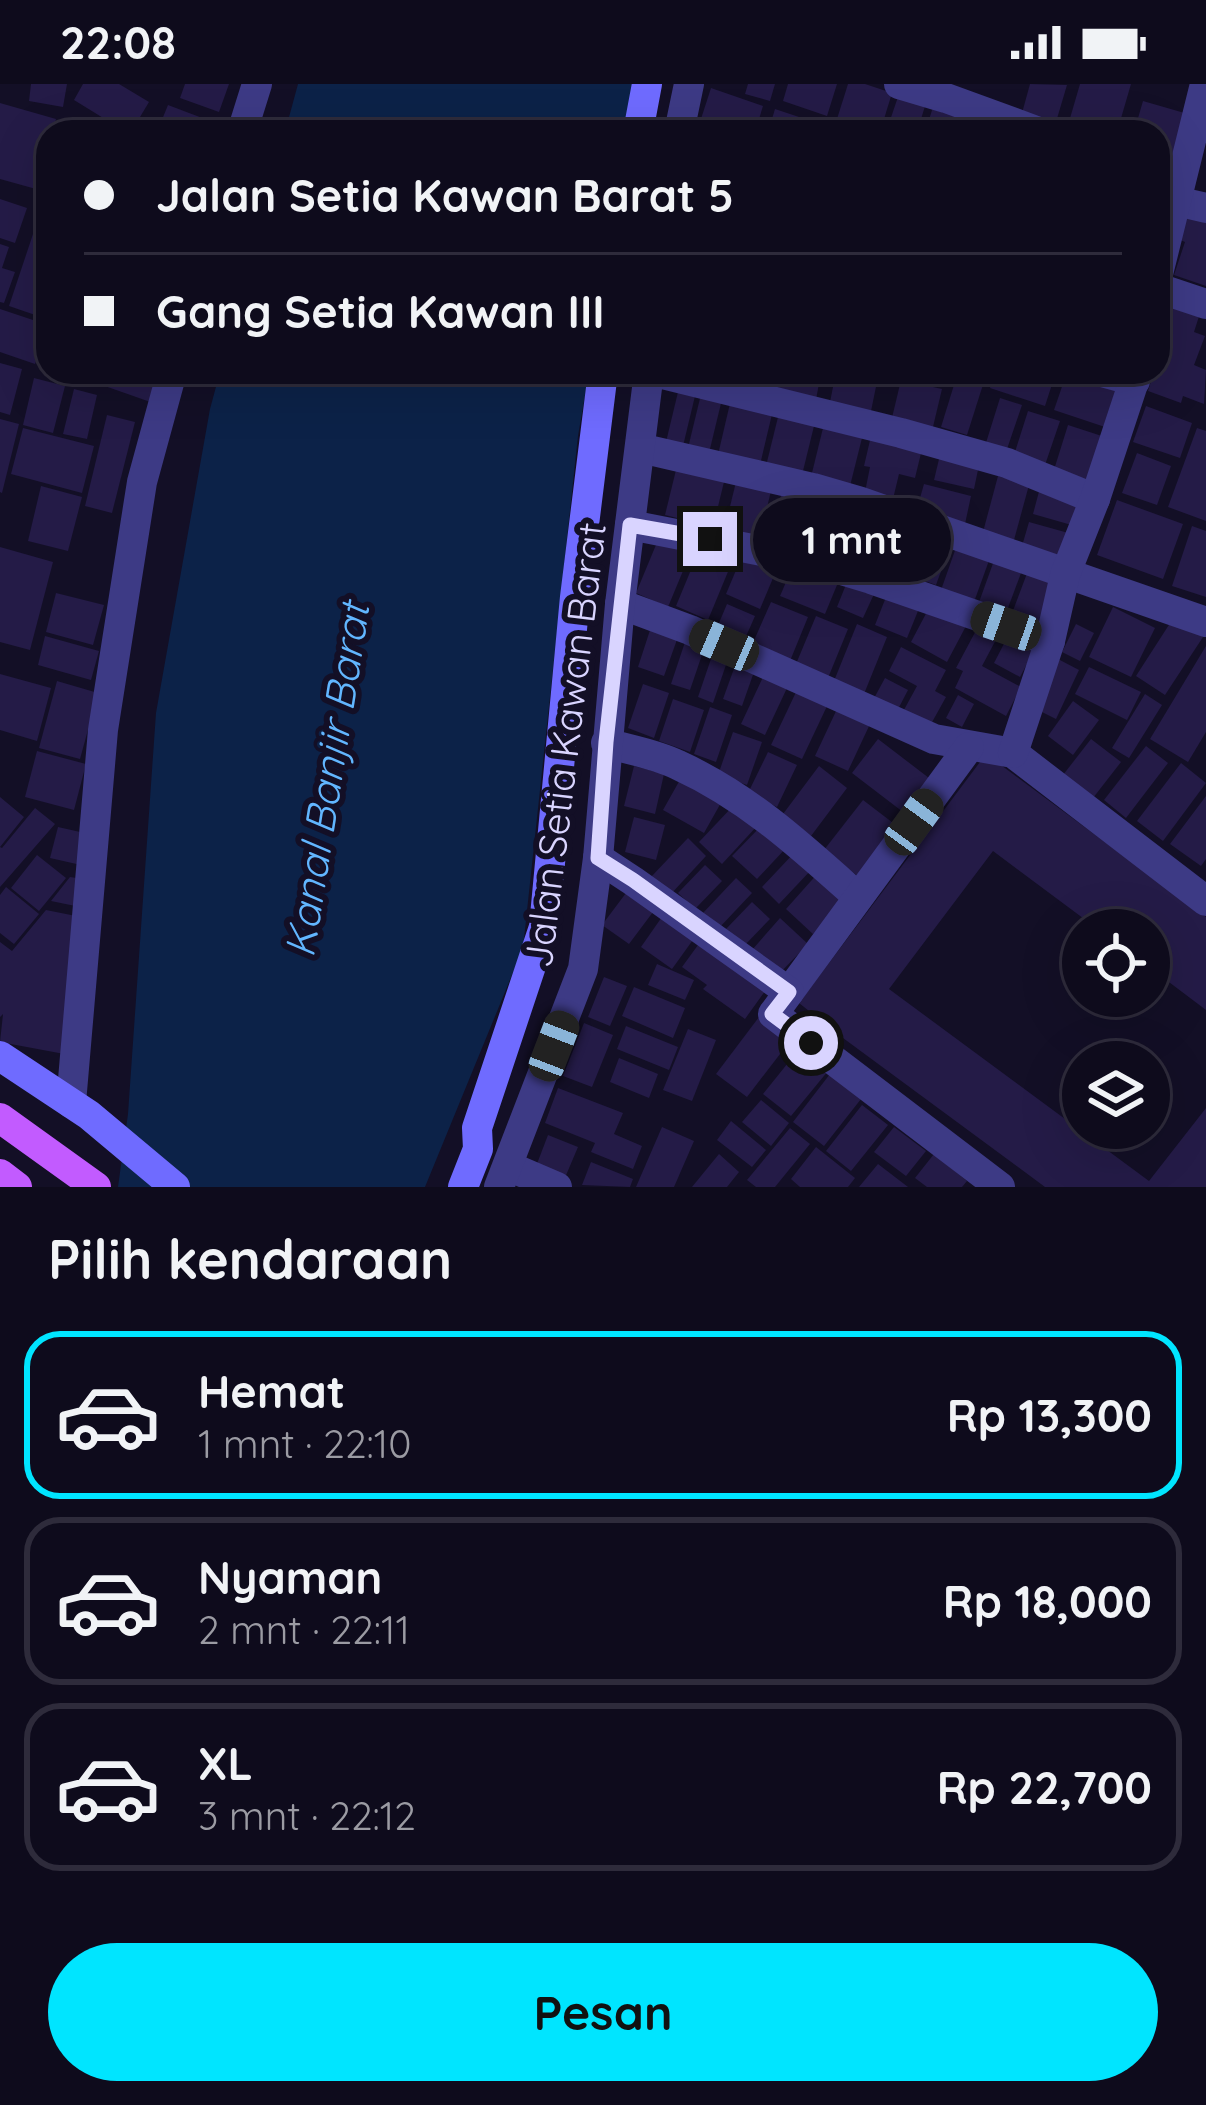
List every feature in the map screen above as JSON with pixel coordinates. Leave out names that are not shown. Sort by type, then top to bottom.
[{"type":"main road","points":[[640,120],[647,84]]},
{"type":"main road","name":"Jalan Setia Kawan Barat","points":[[447,1187],[465,1143],[477,1128],[544,927],[574,597],[601,384]]},
{"type":"main road","points":[[0,1056],[80,1109],[175,1187]]},
{"type":"main road","points":[[0,1118],[96,1187]]},
{"type":"main road","name":"Jalan Setia Kawan Barat","points":[[463,1187],[478,1149],[477,1128]]},
{"type":"main road","points":[[0,1174],[16,1187]]},
{"type":"street","points":[[246,120],[257,84]]},
{"type":"street","points":[[686,120],[689,84]]},
{"type":"street","points":[[899,84],[1006,120]]},
{"type":"street","points":[[1170,227],[1205,84]]},
{"type":"street","points":[[1170,292],[1206,304]]},
{"type":"street","points":[[80,1109],[103,730],[142,482],[169,384]]},
{"type":"street","name":"Jalan Setia Kawan Barat","points":[[504,1176],[583,969],[598,858],[620,604],[650,384]]},
{"type":"street","points":[[700,384],[1007,464],[1095,499]]},
{"type":"street","points":[[1013,753],[1066,575],[1133,384]]},
{"type":"street","points":[[640,448],[861,502],[1206,622]]},
{"type":"street","points":[[630,525],[808,560],[1050,641]]},
{"type":"street","points":[[620,604],[690,630],[934,739],[1013,753],[1206,902]]},
{"type":"street","points":[[606,742],[674,762],[733,794],[791,836],[858,897]]},
{"type":"street","points":[[969,747],[772,1014],[1000,1187]]},
{"type":"street","points":[[598,858],[789,992]]},
{"type":"street","points":[[504,1176],[556,1187]]},
{"type":"water","points":[[298,84],[635,84],[629,120],[288,120]]},
{"type":"water","name":"Kanal Banjir Barat","points":[[217,384],[587,384],[523,948],[425,1187],[118,1187],[128,1114],[156,713]]},
{"type":"building","points":[[31,84],[67,84],[63,107],[29,101]]},
{"type":"building","points":[[83,84],[119,84],[149,102],[138,120],[106,120],[74,100]]},
{"type":"building","points":[[185,84],[229,84],[219,112],[180,98]]},
{"type":"building","points":[[748,84],[775,84],[770,101],[745,94]]},
{"type":"building","points":[[788,84],[837,84],[827,116],[783,101]]},
{"type":"building","points":[[848,84],[892,93],[884,120],[837,119]]},
{"type":"building","points":[[1030,84],[1067,85],[1057,120],[1020,120]]},
{"type":"building","points":[[1080,84],[1131,84],[1120,120],[1070,120]]},
{"type":"building","points":[[711,88],[763,106],[759,120],[701,120]]},
{"type":"building","points":[[899,94],[926,103],[921,120],[890,120]]},
{"type":"building","points":[[935,101],[968,112],[966,120],[929,120]]},
{"type":"building","points":[[1143,101],[1188,114],[1175,162],[1170,161],[1170,120],[1137,120]]},
{"type":"building","points":[[0,103],[56,119],[36,120],[36,189],[0,179]]},
{"type":"building","points":[[168,105],[208,120],[162,120]]},
{"type":"building","points":[[775,109],[808,120],[772,120]]},
{"type":"building","points":[[0,199],[27,208],[15,243],[0,238]]},
{"type":"building","points":[[1187,210],[1206,217],[1206,286],[1174,275],[1185,242],[1176,238]]},
{"type":"building","points":[[36,225],[36,315],[9,306]]},
{"type":"building","points":[[0,244],[9,247],[2,268],[15,272],[4,303],[0,302]]},
{"type":"building","points":[[1170,301],[1201,310],[1194,332],[1205,336],[1194,365],[1206,370],[1204,404],[1183,396],[1181,403],[1148,391],[1150,384],[1170,384]]},
{"type":"building","points":[[0,309],[36,321],[35,364],[0,352]]},
{"type":"building","points":[[0,363],[22,369],[10,415],[0,412]]},
{"type":"building","points":[[34,378],[36,384],[65,386],[53,433],[23,425]]},
{"type":"building","points":[[99,384],[163,384],[156,404]]},
{"type":"building","points":[[761,384],[819,384],[816,400],[760,389]]},
{"type":"building","points":[[834,384],[877,384],[870,416],[829,407]]},
{"type":"building","points":[[900,384],[942,389],[932,431],[891,422]]},
{"type":"building","points":[[954,384],[983,384],[967,435],[941,427]]},
{"type":"building","points":[[992,384],[1052,384],[1045,406],[990,388]]},
{"type":"building","points":[[1063,384],[1105,384],[1124,390],[1111,429],[1054,410]]},
{"type":"building","points":[[74,389],[97,395],[87,439],[63,434]]},
{"type":"building","points":[[702,390],[723,395],[709,453],[688,448]]},
{"type":"building","points":[[678,392],[695,396],[683,446],[666,442]]},
{"type":"building","points":[[1000,398],[1022,405],[1006,452],[985,446]]},
{"type":"building","points":[[731,399],[773,410],[759,469],[717,459]]},
{"type":"building","points":[[1146,406],[1192,423],[1180,458],[1133,442]]},
{"type":"building","points":[[1028,411],[1060,421],[1045,465],[1014,455]]},
{"type":"building","points":[[779,413],[815,422],[801,479],[765,470]]},
{"type":"building","points":[[107,415],[135,422],[112,513],[85,506]]},
{"type":"building","points":[[0,419],[19,424],[2,493],[0,492]]},
{"type":"building","points":[[1068,425],[1108,438],[1092,486],[1053,473]]},
{"type":"building","points":[[23,428],[94,446],[82,493],[11,474]]},
{"type":"building","points":[[823,428],[862,438],[849,490],[810,481]]},
{"type":"building","points":[[1197,428],[1206,431],[1206,521],[1168,507]]},
{"type":"building","points":[[871,436],[922,449],[915,478],[899,474],[893,499],[865,492],[870,467],[864,466]]},
{"type":"building","points":[[1137,453],[1171,466],[1157,505],[1122,493]]},
{"type":"building","points":[[940,455],[979,465],[974,489],[934,480]]},
{"type":"building","points":[[676,470],[724,482],[713,527],[665,515]]},
{"type":"building","points":[[998,476],[1029,485],[1014,540],[983,532]]},
{"type":"building","points":[[736,482],[771,491],[759,540],[724,531]]},
{"type":"building","points":[[924,484],[971,496],[965,524],[916,512]]},
{"type":"building","points":[[1041,484],[1084,496],[1075,526],[1033,514]]},
{"type":"building","points":[[41,486],[82,497],[68,551],[28,541]]},
{"type":"building","points":[[782,493],[808,503],[792,547],[767,538]]},
{"type":"building","points":[[1117,500],[1183,524],[1163,579],[1097,555]]},
{"type":"building","points":[[813,503],[846,516],[831,557],[797,545]]},
{"type":"building","points":[[858,516],[906,533],[891,575],[843,557]]},
{"type":"building","points":[[1029,522],[1072,534],[1065,558],[1022,546]]},
{"type":"building","points":[[1192,526],[1206,531],[1206,597],[1172,586]]},
{"type":"building","points":[[919,529],[952,541],[936,585],[903,573]]},
{"type":"building","points":[[658,540],[690,554],[668,607],[636,593]]},
{"type":"building","points":[[958,542],[991,555],[974,602],[941,590]]},
{"type":"building","points":[[0,547],[53,562],[30,650],[0,642]]},
{"type":"building","points":[[700,548],[732,562],[708,620],[676,606]]},
{"type":"building","points":[[996,555],[1024,565],[1005,616],[978,605]]},
{"type":"building","points":[[742,556],[776,571],[760,609],[726,594]]},
{"type":"building","points":[[793,566],[837,585],[825,614],[780,596]]},
{"type":"building","points":[[1029,568],[1061,579],[1041,628],[1011,616]]},
{"type":"building","points":[[847,582],[874,594],[863,618],[837,607]]},
{"type":"building","points":[[888,592],[920,606],[907,638],[875,625]]},
{"type":"building","points":[[56,593],[104,605],[93,645],[46,632]]},
{"type":"building","points":[[771,602],[808,617],[790,661],[752,645]]},
{"type":"building","points":[[727,604],[755,616],[744,641],[716,630]]},
{"type":"building","points":[[930,606],[966,626],[947,662],[911,642]]},
{"type":"building","points":[[1113,607],[1155,628],[1131,677],[1089,657]]},
{"type":"building","points":[[816,616],[848,629],[828,678],[796,664]]},
{"type":"building","points":[[1174,617],[1203,637],[1165,695],[1136,676]]},
{"type":"building","points":[[980,623],[999,634],[982,666],[1021,687],[1006,716],[955,688],[963,671],[956,668]]},
{"type":"building","points":[[652,624],[679,634],[664,676],[638,667]]},
{"type":"building","points":[[857,624],[887,637],[864,694],[834,681]]},
{"type":"building","points":[[1076,624],[1094,633],[1080,661],[1062,652]]},
{"type":"building","points":[[1009,634],[1035,649],[1020,677],[994,663]]},
{"type":"building","points":[[45,636],[99,651],[91,680],[38,665]]},
{"type":"building","points":[[686,639],[705,646],[690,690],[671,684]]},
{"type":"building","points":[[1206,646],[1206,732],[1188,762],[1150,739]]},
{"type":"building","points":[[901,647],[946,670],[935,691],[946,697],[926,733],[899,719],[917,686],[889,671]]},
{"type":"building","points":[[714,650],[729,656],[713,703],[698,697]]},
{"type":"building","points":[[1058,659],[1079,670],[1056,719],[1034,708]]},
{"type":"building","points":[[736,663],[755,669],[742,706],[723,699]]},
{"type":"building","points":[[1089,667],[1141,692],[1127,720],[1075,694]]},
{"type":"building","points":[[0,674],[51,688],[37,741],[0,730]]},
{"type":"building","points":[[763,677],[787,688],[765,735],[741,724]]},
{"type":"building","points":[[885,678],[908,690],[895,715],[872,702]]},
{"type":"building","points":[[57,681],[98,693],[80,759],[39,748]]},
{"type":"building","points":[[643,684],[669,693],[654,738],[628,728]]},
{"type":"building","points":[[797,690],[828,704],[802,759],[771,745]]},
{"type":"building","points":[[1145,694],[1162,705],[1129,758],[1112,748]]},
{"type":"building","points":[[958,695],[974,704],[962,727],[946,718]]},
{"type":"building","points":[[673,699],[704,710],[690,752],[659,741]]},
{"type":"building","points":[[1073,701],[1099,720],[1073,755],[1048,736]]},
{"type":"building","points":[[710,707],[732,715],[716,762],[694,754]]},
{"type":"building","points":[[837,709],[870,724],[848,771],[815,756]]},
{"type":"building","points":[[733,732],[762,742],[747,785],[718,775]]},
{"type":"building","points":[[878,739],[929,778],[903,812],[852,773]]},
{"type":"building","points":[[1091,739],[1121,762],[1093,798],[1063,775]]},
{"type":"building","points":[[1146,746],[1168,763],[1126,818],[1104,800]]},
{"type":"building","points":[[37,751],[86,764],[74,810],[25,797]]},
{"type":"building","points":[[768,752],[797,765],[777,807],[748,793]]},
{"type":"building","points":[[986,754],[1206,917],[1206,1010],[1170,983],[1170,909],[1071,909],[993,851],[889,989],[1062,1117],[1062,1149],[1106,1149],[1149,1181],[1206,1108],[1206,1187],[1045,1187],[799,1003]]},
{"type":"building","points":[[1181,763],[1206,783],[1163,841],[1137,821]]},
{"type":"building","points":[[634,766],[664,774],[655,814],[624,806]]},
{"type":"building","points":[[819,766],[847,788],[811,836],[783,814]]},
{"type":"building","points":[[681,778],[722,801],[704,833],[663,810]]},
{"type":"building","points":[[1206,796],[1206,859],[1201,866],[1170,844]]},
{"type":"building","points":[[0,797],[24,817],[0,847]]},
{"type":"building","points":[[863,800],[897,826],[859,877],[824,850]]},
{"type":"building","points":[[734,805],[757,826],[722,864],[699,842]]},
{"type":"building","points":[[35,808],[55,824],[0,887],[0,847]]},
{"type":"building","points":[[634,817],[665,825],[656,860],[625,852]]},
{"type":"building","points":[[762,825],[786,848],[757,879],[732,856]]},
{"type":"building","points":[[58,827],[89,834],[81,865],[50,858]]},
{"type":"building","points":[[688,838],[706,856],[670,895],[651,877]]},
{"type":"building","points":[[795,852],[812,869],[779,904],[762,887]]},
{"type":"building","points":[[37,855],[66,878],[39,911],[11,888]]},
{"type":"building","points":[[705,865],[722,881],[695,909],[678,893]]},
{"type":"building","points":[[819,872],[847,898],[813,934],[786,909]]},
{"type":"building","points":[[70,877],[90,880],[85,908],[51,901]]},
{"type":"building","points":[[736,878],[752,893],[719,928],[703,913]]},
{"type":"building","points":[[6,887],[39,914],[14,944],[0,933],[0,895]]},
{"type":"building","points":[[629,889],[656,908],[629,944],[602,925]]},
{"type":"building","points":[[752,902],[770,919],[743,947],[725,930]]},
{"type":"building","points":[[46,910],[81,917],[75,1056],[0,1042],[0,942],[12,951]]},
{"type":"building","points":[[664,914],[695,937],[672,969],[641,947]]},
{"type":"building","points":[[780,918],[808,944],[778,975],[752,950]]},
{"type":"building","points":[[698,945],[768,987],[745,1019],[682,967]]},
{"type":"building","points":[[657,964],[694,980],[685,1000],[648,985]]},
{"type":"building","points":[[604,977],[627,986],[610,1026],[588,1017]]},
{"type":"building","points":[[634,987],[685,1008],[673,1038],[622,1016]]},
{"type":"building","points":[[759,1017],[790,1041],[747,1097],[716,1074]]},
{"type":"building","points":[[584,1023],[613,1035],[592,1087],[563,1076]]},
{"type":"building","points":[[626,1026],[678,1047],[669,1070],[617,1049]]},
{"type":"building","points":[[688,1029],[716,1040],[692,1101],[663,1090]]},
{"type":"building","points":[[800,1048],[828,1071],[791,1116],[763,1094]]},
{"type":"building","points":[[619,1058],[658,1074],[649,1098],[610,1082]]},
{"type":"building","points":[[830,1074],[861,1099],[824,1146],[793,1122]]},
{"type":"building","points":[[558,1088],[623,1113],[614,1134],[642,1146],[633,1169],[591,1152],[595,1143],[545,1123]]},
{"type":"building","points":[[761,1100],[789,1123],[771,1146],[742,1122]]},
{"type":"building","points":[[862,1105],[888,1125],[851,1171],[826,1151]]},
{"type":"building","points":[[731,1121],[766,1150],[752,1167],[717,1140]]},
{"type":"building","points":[[662,1127],[694,1141],[674,1187],[636,1187]]},
{"type":"building","points":[[894,1127],[926,1151],[906,1176],[874,1152]]},
{"type":"building","points":[[790,1128],[810,1144],[775,1187],[756,1187],[747,1180]]},
{"type":"building","points":[[548,1135],[578,1147],[564,1180],[535,1169]]},
{"type":"building","points":[[816,1147],[855,1178],[848,1187],[800,1187],[791,1179]]},
{"type":"building","points":[[719,1154],[739,1172],[727,1187],[692,1187]]},
{"type":"building","points":[[934,1154],[967,1181],[962,1187],[927,1187],[915,1178]]},
{"type":"building","points":[[591,1162],[633,1179],[630,1187],[582,1185]]},
{"type":"building","points":[[878,1164],[908,1187],[859,1187]]},
{"type":"route","points":[[710,539],[630,525],[598,858],[789,992],[772,1014],[811,1043]]}]
